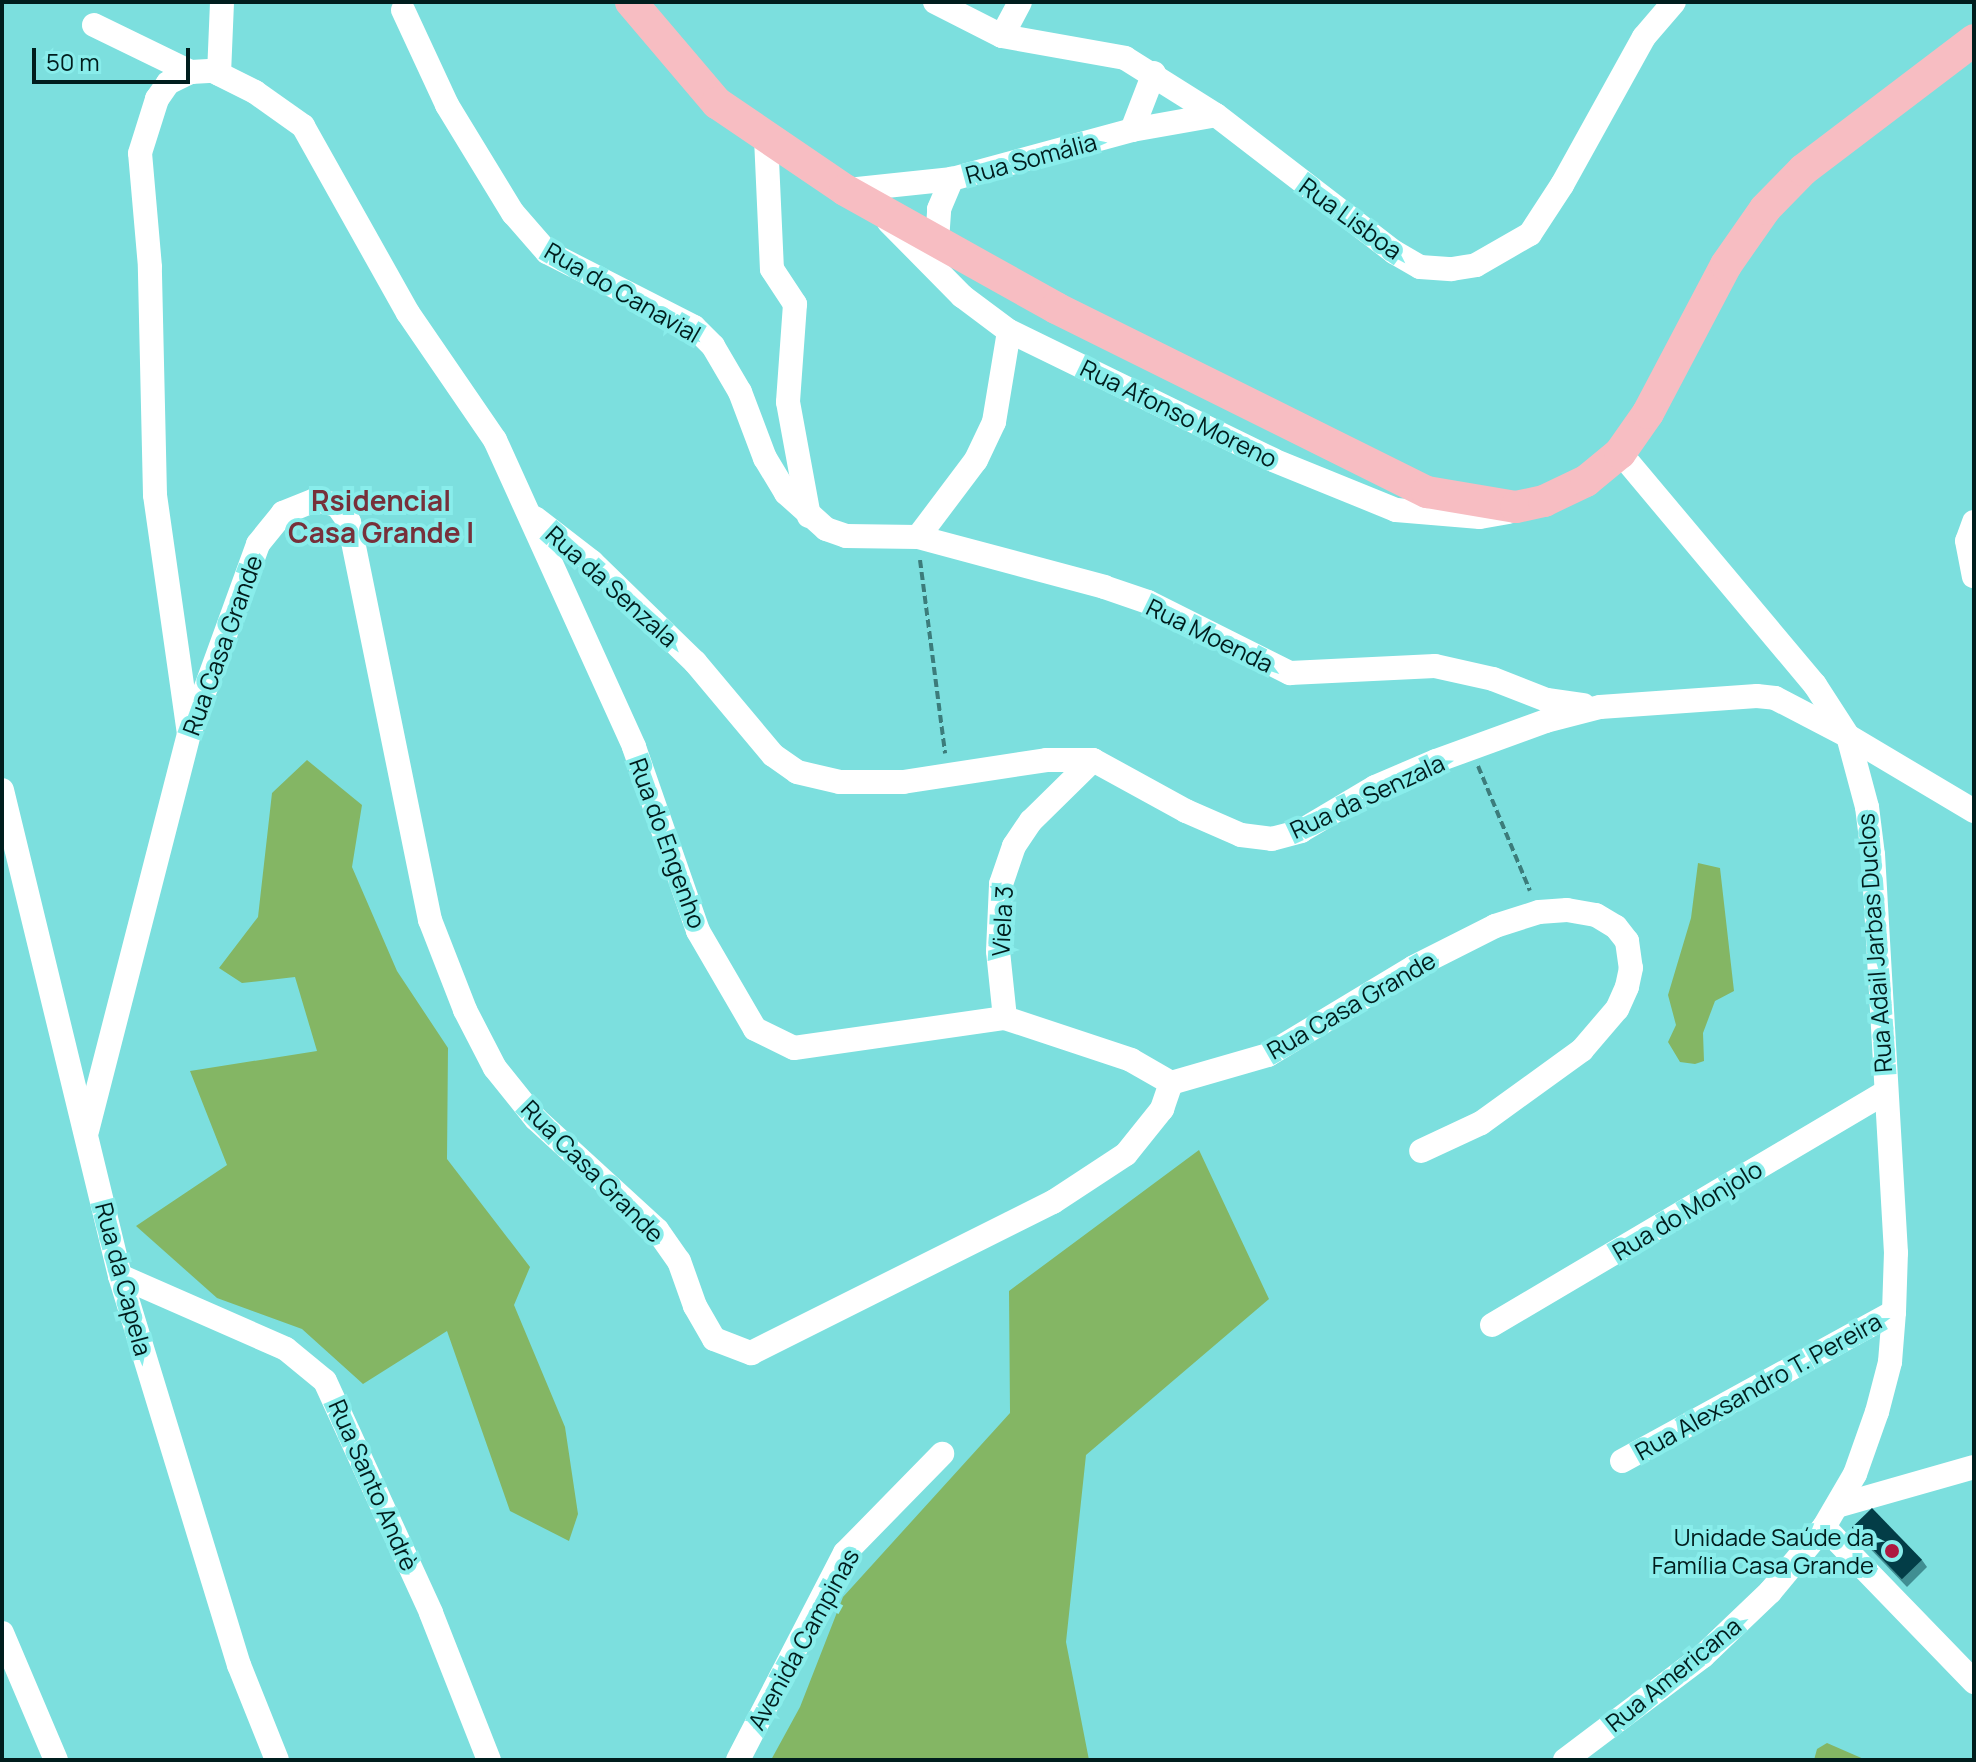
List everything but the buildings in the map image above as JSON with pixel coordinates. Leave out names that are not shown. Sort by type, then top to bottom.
[{"type":"main road","name":"Rua Afonso Moreno","points":[[631,2],[717,103],[845,190],[1056,308],[1427,492],[1468,502],[1528,504],[1586,481],[1620,453],[1648,413],[1726,265],[1765,209],[1803,170],[1974,40]]},
{"type":"street","points":[[219,74],[222,2]]},
{"type":"street","name":"Rua Lisboa","points":[[935,2],[1002,36],[1125,58],[1154,73],[1216,115],[1394,252],[1420,267],[1476,265],[1530,234],[1644,37],[1674,2]]},
{"type":"street","points":[[1002,36],[1020,2]]},
{"type":"street","name":"Rua do Canavial","points":[[403,10],[447,105],[513,213],[547,252],[694,327],[713,346],[740,392],[765,458],[786,493],[809,516],[846,536],[918,537]]},
{"type":"street","points":[[94,25],[191,72]]},
{"type":"street","points":[[189,734],[156,507],[150,267],[140,153],[157,99],[168,83],[191,72]]},
{"type":"street","name":"Rua da Senzala","points":[[191,72],[219,74],[303,126],[408,313],[495,440],[533,517],[592,562],[695,662],[773,755],[797,772],[840,782],[903,782],[1046,760],[1093,760],[1186,811],[1241,835],[1272,839],[1301,831],[1375,787],[1471,749],[1600,707],[1775,698],[1848,736],[1974,811]]},
{"type":"street","points":[[1132,130],[1154,73]]},
{"type":"street","name":"Rua Somália","points":[[845,190],[887,190],[952,179],[1132,130],[1216,115]]},
{"type":"street","points":[[766,138],[772,269],[795,304],[788,402],[809,516]]},
{"type":"street","points":[[937,241],[939,209],[952,179]]},
{"type":"street","name":"Rua Afonso Moreno","points":[[874,206],[962,296],[1009,331],[1349,495],[1426,516],[1480,517],[1528,504]]},
{"type":"street","points":[[918,537],[976,460],[994,422],[1009,331]]},
{"type":"street","name":"Rua Adail Jarbas Duclos","points":[[1620,453],[1815,685],[1848,736],[1867,807],[1873,855],[1883,1094],[1896,1253],[1894,1312],[1890,1362],[1877,1412],[1855,1474],[1837,1506]]},
{"type":"street","name":"Rua Casa Grande","points":[[87,1131],[189,734],[258,544],[283,513],[301,503],[328,501],[337,505],[349,522],[377,643],[407,824],[430,920],[465,1010],[495,1068],[536,1119],[657,1230],[679,1261],[706,1329],[732,1349],[751,1353],[791,1336],[1106,1170],[1145,1135],[1171,1083],[1268,1055],[1458,943],[1539,912],[1596,915],[1616,927],[1627,941],[1631,968],[1617,1009],[1572,1058],[1481,1123],[1421,1151]]},
{"type":"street","name":"Rua do Engenho","points":[[533,517],[634,747],[698,931],[755,1029],[794,1048],[1005,1018],[1131,1060],[1171,1083]]},
{"type":"street","points":[[1974,522],[1967,541],[1974,576]]},
{"type":"street","name":"Rua Moenda","points":[[918,537],[1148,602],[1290,673],[1435,666],[1493,679],[1547,700],[1600,707]]},
{"type":"street","name":"Viela 3","points":[[1005,1018],[998,915],[1009,859],[1031,821],[1093,760]]},
{"type":"street","name":"Rua da Capela","points":[[2,790],[120,1276],[239,1665],[277,1760]]},
{"type":"street","name":"Rua do Monjolo","points":[[1492,1325],[1883,1094]]},
{"type":"street","name":"Rua Santo Andrè","points":[[120,1276],[286,1349],[325,1381],[431,1613],[489,1760]]},
{"type":"street","name":"Rua Alexsandro T. Pereira","points":[[1622,1461],[1894,1312]]},
{"type":"street","name":"Avenida Campinas","points":[[738,1760],[845,1553],[942,1454]]},
{"type":"street","points":[[1837,1506],[1974,1467]]},
{"type":"street","name":"Rua Americana","points":[[1565,1760],[1703,1656],[1770,1592],[1824,1527],[1837,1506]]},
{"type":"street","points":[[1824,1527],[1974,1682]]},
{"type":"street","points":[[2,1633],[56,1760]]},
{"type":"path","points":[[918,537],[947,773]]},
{"type":"path","points":[[1471,749],[1539,912]]},
{"type":"green space","points":[[307,760],[362,805],[352,867],[397,971],[448,1048],[447,1159],[530,1267],[514,1305],[565,1427],[578,1514],[569,1541],[510,1511],[447,1331],[363,1384],[302,1329],[217,1298],[136,1226],[227,1165],[190,1071],[317,1051],[295,977],[242,983],[219,968],[258,917],[272,793]]},
{"type":"green space","points":[[1698,863],[1720,868],[1734,991],[1715,1001],[1703,1033],[1704,1061],[1695,1064],[1680,1062],[1668,1042],[1676,1025],[1668,995],[1691,918]]},
{"type":"green space","points":[[1199,1150],[1269,1299],[1086,1455],[1066,1642],[1089,1760],[771,1760],[800,1707],[843,1597],[1010,1413],[1009,1291]]},
{"type":"green space","points":[[1827,1743],[1866,1760],[1814,1760],[1817,1749]]},
{"type":"place","name":"Unidade Saúde da Família Casa Grande","points":[[1892,1551]]},
{"type":"district","name":"Rsidencial Casa Grande I","points":[[381,516]]}]
